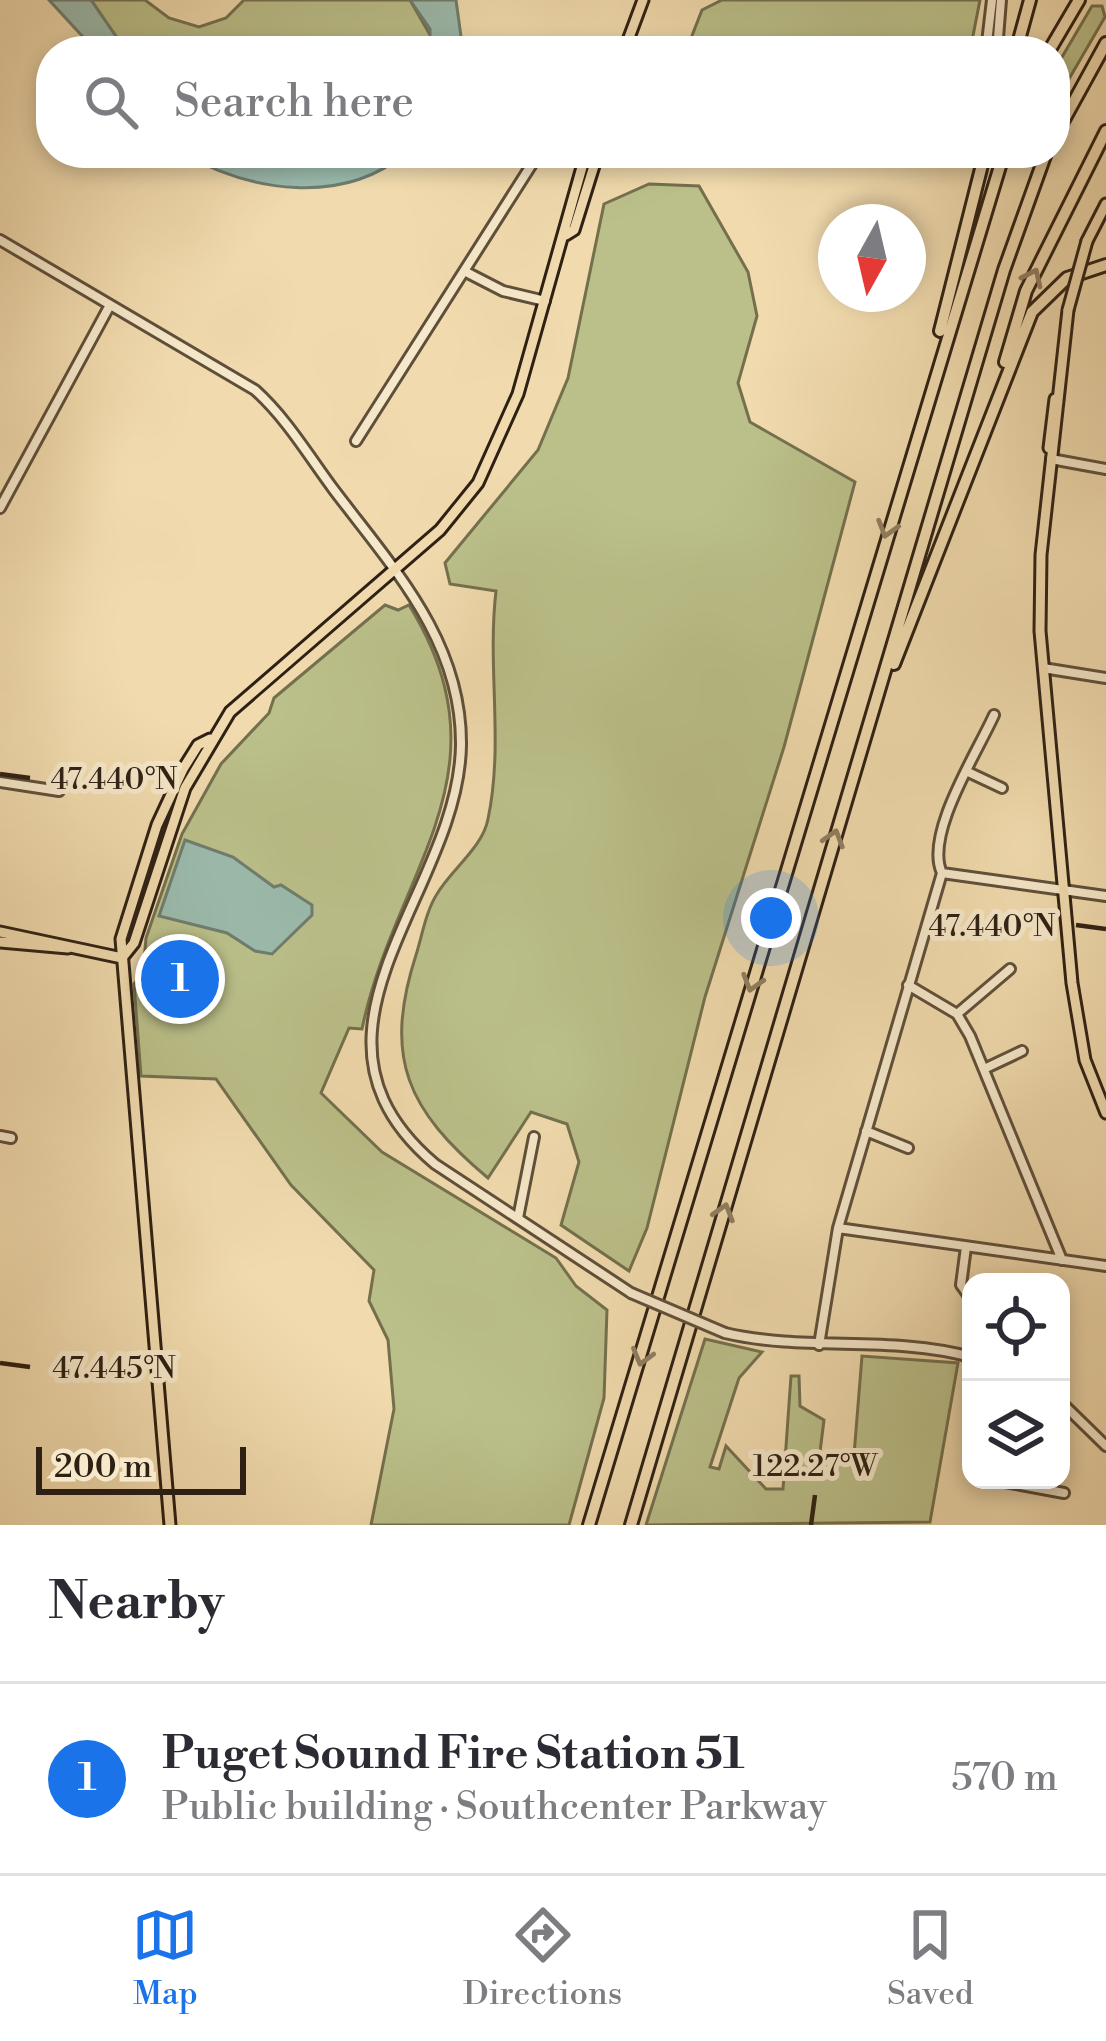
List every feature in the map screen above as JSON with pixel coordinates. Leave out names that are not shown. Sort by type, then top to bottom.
[{"type":"highway","points":[[1020,36],[1030,0]]},
{"type":"highway","points":[[1058,36],[1079,0]]},
{"type":"highway","points":[[1070,109],[1106,43]]},
{"type":"highway","points":[[874,712],[922,598],[998,388],[1026,291],[1106,131]]},
{"type":"highway","points":[[921,417],[981,168]]},
{"type":"highway","points":[[589,1525],[999,168]]},
{"type":"highway","points":[[631,1525],[1000,283],[1041,168]]},
{"type":"highway","points":[[998,388],[1032,313],[1045,297],[1067,278],[1106,265]]},
{"type":"main road","points":[[630,36],[643,0]]},
{"type":"main road","points":[[170,1525],[121,940],[157,825],[198,745],[440,530],[478,483],[518,394],[582,168]]},
{"type":"main road","points":[[566,235],[574,230],[593,168]]},
{"type":"main road","points":[[1106,204],[1087,241],[1068,310],[1041,555],[1043,668],[1061,890],[1079,1031],[1106,1113]]},
{"type":"main road","points":[[0,932],[60,942],[68,948]]},
{"type":"main road","points":[[0,942],[122,958]]},
{"type":"street","points":[[989,36],[996,0]]},
{"type":"street","points":[[996,0],[997,36]]},
{"type":"street","points":[[356,441],[529,168]]},
{"type":"street","points":[[0,240],[239,378],[268,402],[395,570],[447,655],[461,745],[445,826],[382,974],[372,1011],[376,1082],[409,1142],[631,1293],[725,1333],[962,1356]]},
{"type":"street","points":[[466,272],[503,291],[546,302]]},
{"type":"street","points":[[0,508],[110,305]]},
{"type":"street","points":[[1051,459],[1106,469]]},
{"type":"street","points":[[1043,668],[1106,678]]},
{"type":"street","points":[[819,1345],[838,1228],[942,873],[937,863],[942,824],[994,715]]},
{"type":"street","points":[[968,772],[1002,788]]},
{"type":"street","points":[[0,782],[59,791]]},
{"type":"street","points":[[942,873],[1106,896]]},
{"type":"street","points":[[957,1014],[1010,969]]},
{"type":"street","points":[[908,986],[957,1014],[985,1069],[1062,1259]]},
{"type":"street","points":[[985,1069],[1022,1051]]},
{"type":"street","points":[[866,1131],[908,1148]]},
{"type":"street","points":[[518,1219],[534,1137]]},
{"type":"street","points":[[838,1228],[1106,1266]]},
{"type":"street","points":[[963,1273],[966,1247]]},
{"type":"street","points":[[1070,1411],[1106,1446]]},
{"type":"street","points":[[1042,1489],[1064,1493]]},
{"type":"green space","points":[[91,0],[145,0],[169,18],[199,27],[226,18],[244,0],[410,0],[431,36],[116,36]]},
{"type":"green space","points":[[722,0],[980,0],[973,36],[692,36],[702,10]]},
{"type":"green space","points":[[1092,6],[1102,6],[1105,17],[1070,77],[1070,43]]},
{"type":"green space","points":[[649,184],[699,186],[748,272],[757,316],[738,383],[750,422],[855,482],[784,747],[705,997],[647,1228],[629,1271],[561,1225],[579,1162],[567,1124],[531,1112],[488,1178],[460,1153],[421,1105],[409,1080],[402,1024],[406,991],[430,908],[480,839],[493,791],[496,591],[450,584],[445,563],[538,450],[568,378],[604,204]]},
{"type":"green space","points":[[385,605],[398,610],[409,605],[438,665],[450,720],[449,771],[437,820],[378,972],[362,1029],[349,1028],[321,1093],[382,1152],[556,1258],[576,1286],[607,1310],[604,1398],[569,1525],[371,1525],[394,1409],[388,1340],[369,1301],[374,1270],[291,1185],[216,1079],[141,1076],[134,984],[143,973],[146,938],[182,834],[221,764],[269,713],[274,698]]},
{"type":"green space","points":[[705,1339],[762,1352],[739,1378],[710,1467],[719,1469],[726,1446],[766,1489],[783,1489],[791,1376],[799,1376],[800,1406],[824,1420],[820,1452],[854,1455],[862,1356],[958,1363],[930,1522],[646,1525]]},
{"type":"shaded area","points":[[49,0],[91,0],[116,36],[82,36]]},
{"type":"shaded area","points":[[410,0],[456,0],[461,36],[430,36]]},
{"type":"shaded area","points":[[214,168],[384,168],[325,187],[296,188]]},
{"type":"shaded area","points":[[185,840],[233,857],[274,887],[281,885],[312,905],[312,915],[272,954],[255,951],[227,933],[159,916]]},
{"type":"place","name":"Puget Sound Fire Station 51","points":[[180,979]]}]
